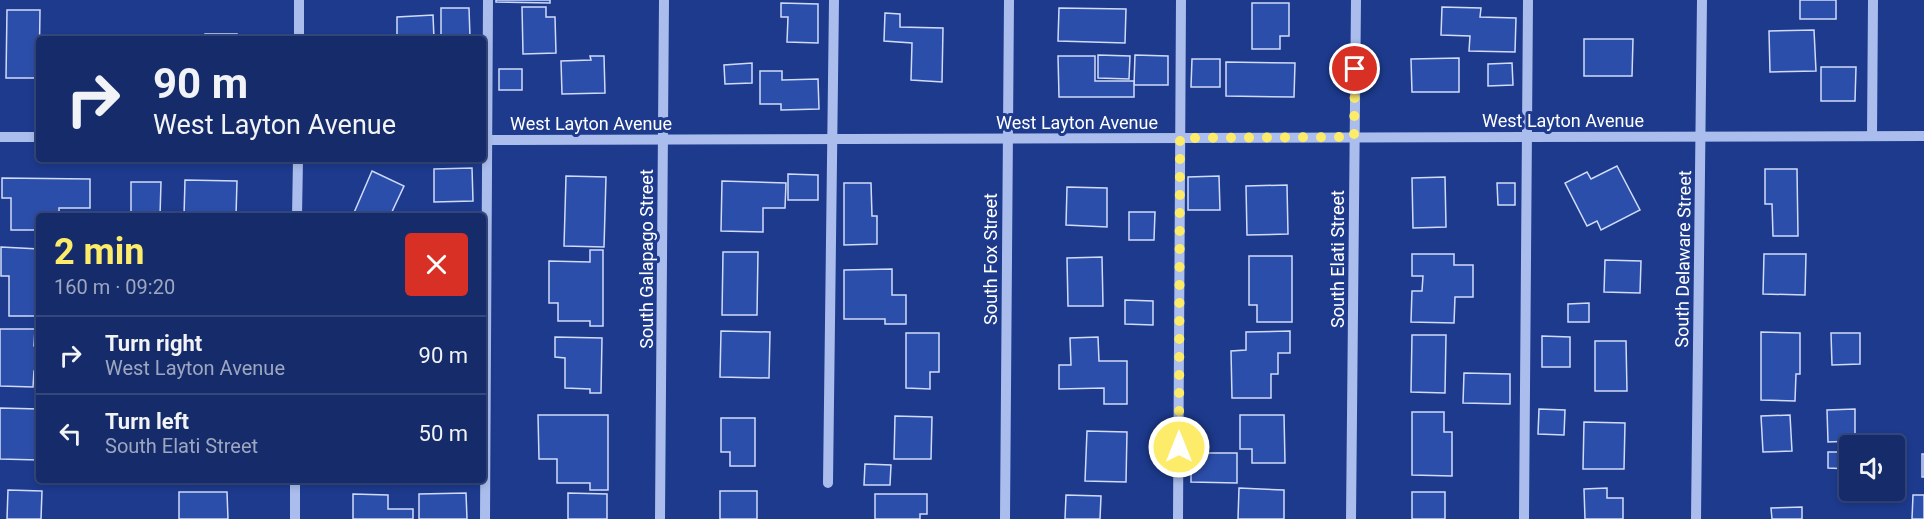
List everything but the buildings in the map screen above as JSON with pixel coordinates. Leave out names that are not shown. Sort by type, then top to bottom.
[{"type":"street","points":[[299,0],[299,36]]},
{"type":"street","points":[[486,93],[488,0]]},
{"type":"street","name":"South Galapago Street","points":[[660,519],[664,0]]},
{"type":"street","points":[[828,483],[834,0]]},
{"type":"street","name":"South Fox Street","points":[[1005,519],[1009,0]]},
{"type":"street","points":[[1179,519],[1181,0]]},
{"type":"street","name":"South Elati Street","points":[[1351,519],[1356,0]]},
{"type":"street","points":[[1524,519],[1528,0]]},
{"type":"street","name":"South Delaware Street","points":[[1696,519],[1702,0]]},
{"type":"street","points":[[1872,136],[1873,0]]},
{"type":"street","name":"West Layton Avenue","points":[[486,140],[1924,136]]},
{"type":"street","points":[[0,137],[36,137]]},
{"type":"street","points":[[297,213],[298,162]]},
{"type":"street","points":[[485,162],[485,213]]},
{"type":"street","points":[[295,519],[296,483]]},
{"type":"street","points":[[485,483],[485,519]]},
{"type":"route","points":[[1179,447],[1180,138],[1354,137],[1355,69]]}]
